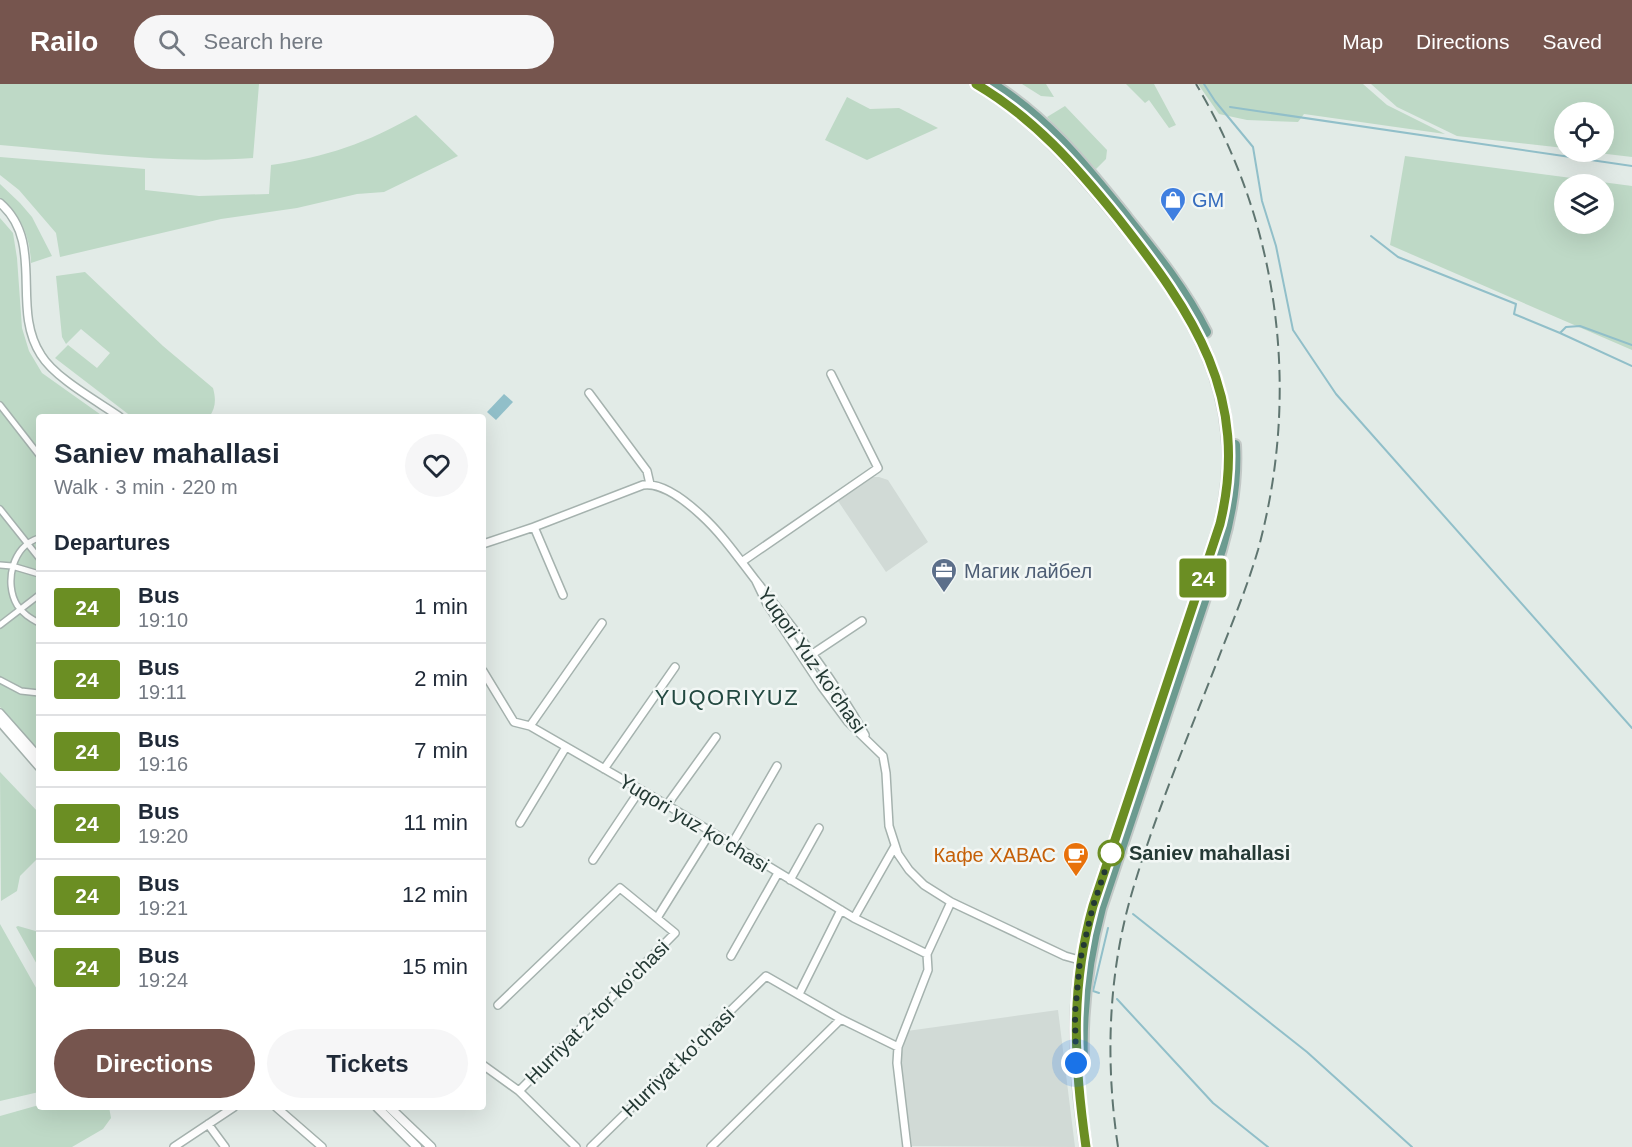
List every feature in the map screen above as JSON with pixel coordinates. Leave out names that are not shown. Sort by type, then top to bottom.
[{"type":"main road","points":[[976,84],[1021,114],[1057,147],[1093,187],[1144,252],[1182,304],[1201,339],[1211,361],[1224,409],[1228,469],[1220,524],[1113,860],[1076,996],[1075,1045],[1086,1147]]},
{"type":"main road","points":[[992,84],[1026,108],[1062,141],[1100,184],[1167,268],[1194,309],[1212,346],[1231,406],[1236,466],[1233,500],[1226,532],[1113,860]]},
{"type":"main road","points":[[1084,962],[1085,1088],[1093,1147]]},
{"type":"street","points":[[0,203],[13,217],[23,240],[29,326],[38,351],[53,369],[116,414]]},
{"type":"street","points":[[743,561],[879,468],[831,374]]},
{"type":"street","points":[[486,543],[534,527],[643,484],[650,484],[647,471],[589,393]]},
{"type":"street","points":[[0,405],[36,451]]},
{"type":"street","name":"Yuqori Yuz ko'chasi","points":[[650,484],[664,488],[699,513],[743,561],[803,660],[848,722],[883,756],[889,826],[895,846],[915,877],[951,902],[1065,956],[1084,962]]},
{"type":"street","points":[[0,509],[36,554]]},
{"type":"street","points":[[534,527],[563,595]]},
{"type":"street","points":[[36,540],[27,544],[18,554],[12,566],[10,587],[20,609],[36,621]]},
{"type":"street","points":[[0,565],[36,573]]},
{"type":"street","name":"Yuqori Yuz ko'chasi","points":[[756,581],[776,604],[853,714],[867,740]]},
{"type":"street","points":[[0,626],[36,597]]},
{"type":"street","points":[[803,660],[862,621]]},
{"type":"street","points":[[530,726],[602,623]]},
{"type":"street","points":[[604,769],[675,667]]},
{"type":"street","name":"Yuqori yuz ko'chasi","points":[[486,676],[513,721],[530,726],[667,805],[854,918],[927,954]]},
{"type":"street","points":[[0,680],[21,691],[36,693]]},
{"type":"street","points":[[0,713],[36,754]]},
{"type":"street","points":[[0,722],[36,764]]},
{"type":"street","points":[[667,805],[716,737]]},
{"type":"street","points":[[520,823],[566,747]]},
{"type":"street","points":[[732,844],[777,766]]},
{"type":"street","points":[[593,860],[640,790]]},
{"type":"street","points":[[790,880],[819,828]]},
{"type":"street","points":[[498,1005],[620,888],[657,918],[710,832]]},
{"type":"street","points":[[854,918],[895,846]]},
{"type":"street","points":[[731,956],[778,873]]},
{"type":"street","points":[[907,1147],[897,1063],[898,1047],[928,970],[927,954],[951,902]]},
{"type":"street","points":[[841,910],[799,994],[841,1019],[898,1047]]},
{"type":"street","name":"Hurriyat 2-tor ko'chasi","points":[[519,1091],[675,933],[657,918]]},
{"type":"street","name":"Hurriyat ko'chasi","points":[[591,1147],[765,976],[799,994]]},
{"type":"street","points":[[711,1147],[841,1019]]},
{"type":"street","points":[[486,1067],[519,1091],[576,1147]]},
{"type":"street","points":[[174,1147],[229,1110]]},
{"type":"street","points":[[279,1110],[322,1147]]},
{"type":"street","points":[[380,1110],[415,1141],[430,1147]]},
{"type":"street","points":[[391,1110],[415,1141]]},
{"type":"street","points":[[208,1124],[225,1147]]},
{"type":"shaded area","points":[[872,477],[888,480],[928,542],[886,572],[838,501]]},
{"type":"shaded area","points":[[1058,1010],[1075,1147],[912,1146],[900,1061],[907,1031]]},
{"type":"green space","points":[[0,84],[259,84],[253,158],[158,158],[0,145]]},
{"type":"green space","points":[[1022,84],[1046,84],[1054,97],[1041,96]]},
{"type":"green space","points":[[1126,84],[1154,84],[1176,125],[1169,128],[1149,100],[1145,103]]},
{"type":"green space","points":[[1198,84],[1363,84],[1387,105],[1445,134],[1304,114],[1298,122],[1247,120],[1219,114]]},
{"type":"green space","points":[[1371,84],[1632,84],[1632,157],[1614,155],[1614,102],[1554,102],[1554,147],[1457,136],[1397,107]]},
{"type":"green space","points":[[847,97],[870,109],[899,108],[938,128],[867,160],[825,140]]},
{"type":"green space","points":[[1065,106],[1107,150],[1106,159],[1096,169],[1047,117]]},
{"type":"green space","points":[[416,115],[458,156],[384,192],[357,194],[297,208],[221,219],[60,257],[56,233],[19,190],[0,175],[0,157],[145,169],[145,190],[199,196],[269,194],[271,165],[346,148],[380,134]]},
{"type":"green space","points":[[1405,156],[1554,176],[1554,234],[1614,234],[1614,184],[1632,186],[1632,350],[1390,245]]},
{"type":"green space","points":[[0,184],[32,217],[52,256],[31,263],[29,244],[23,227],[14,212],[0,198]]},
{"type":"green space","points":[[0,218],[13,233],[22,328],[29,351],[42,373],[100,414],[36,414],[36,748],[0,707]]},
{"type":"green space","points":[[85,272],[163,346],[213,388],[215,403],[211,414],[128,414],[55,358],[68,345],[97,368],[110,353],[81,329],[66,344],[62,337],[56,276]]},
{"type":"green space","points":[[0,772],[36,810],[36,860],[20,876],[17,891],[1,901]]},
{"type":"green space","points":[[0,924],[36,988],[36,1093],[0,1101]]},
{"type":"green space","points":[[16,927],[36,931],[36,963]]},
{"type":"green space","points":[[36,1106],[36,1110],[110,1110],[111,1118],[103,1129],[72,1147],[0,1147],[0,1116]]},
{"type":"water","points":[[504,394],[513,402],[496,420],[487,412]]},
{"type":"waterway","points":[[1204,84],[1253,147],[1262,201],[1276,246],[1293,330],[1336,394],[1632,728]]},
{"type":"waterway","points":[[1230,107],[1632,166]]},
{"type":"waterway","points":[[1371,236],[1398,257],[1516,304],[1514,314],[1632,366]]},
{"type":"waterway","points":[[1560,333],[1566,327],[1580,326],[1632,345]]},
{"type":"waterway","points":[[1133,914],[1307,1052],[1412,1147]]},
{"type":"waterway","points":[[1099,993],[1093,991],[1108,928]]},
{"type":"waterway","points":[[1117,999],[1213,1103],[1268,1147]]},
{"type":"railway","points":[[1118,1147],[1110,1049],[1114,984],[1125,920],[1133,889],[1175,768],[1254,563],[1271,491],[1278,431],[1279,370],[1275,311],[1264,252],[1247,194],[1225,138],[1196,84]]},
{"type":"bus line","name":"24","points":[[976,84],[1021,114],[1063,153],[1164,278],[1194,325],[1211,361],[1222,397],[1227,432],[1228,481],[1216,539],[1093,906],[1082,946],[1076,996],[1075,1045],[1086,1147]]},
{"type":"place","name":"GM","points":[[1173,223]]},
{"type":"place","name":"Магик лайбел","points":[[944,594]]},
{"type":"place","name":"Saniev mahallasi","points":[[1111,853]]},
{"type":"place","name":"Кафе ХАВАС","points":[[1076,878]]},
{"type":"district","name":"YUQORIYUZ","points":[[727,697]]},
{"type":"route","points":[[1076,1063],[1075,1014],[1080,961],[1093,906],[1111,853]]}]
